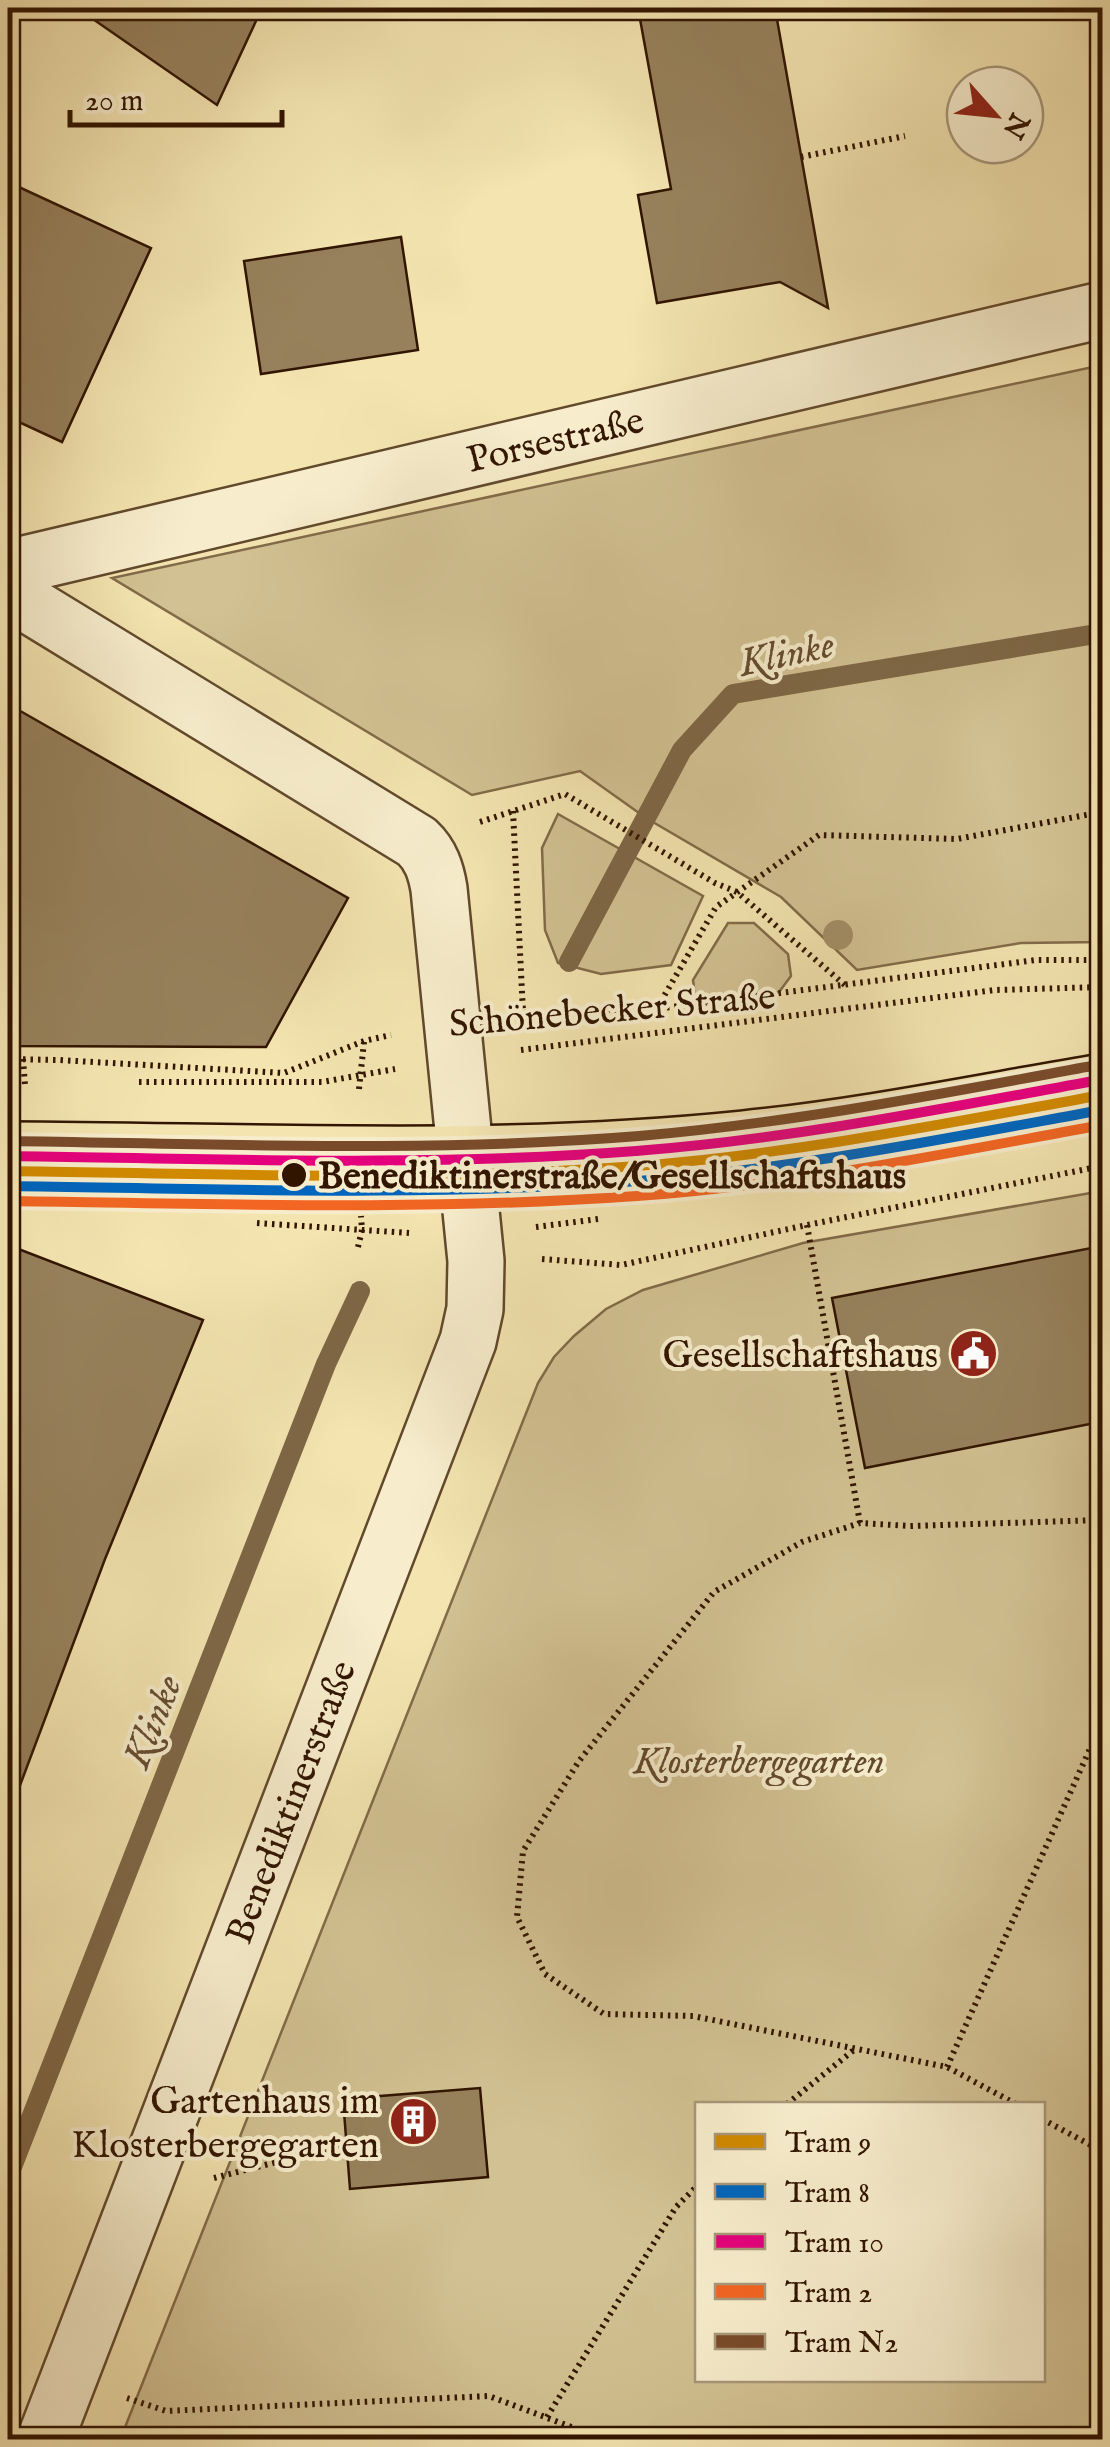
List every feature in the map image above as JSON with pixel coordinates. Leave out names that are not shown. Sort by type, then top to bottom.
[{"type":"main road","points":[[8,1150],[358,1154],[628,1148],[744,1139],[869,1122],[1102,1082]]},
{"type":"street","name":"Porsestraße","points":[[8,568],[1102,310]]},
{"type":"street","points":[[8,592],[417,842],[431,860],[438,880],[464,1153]]},
{"type":"street","name":"Benediktinerstraße","points":[[45,2440],[468,1341],[475,1310],[476,1261],[464,1153]]},
{"type":"path","points":[[776,12],[803,8]]},
{"type":"path","points":[[801,157],[905,136]]},
{"type":"path","points":[[417,842],[565,794],[715,883],[737,892],[846,986]]},
{"type":"path","points":[[513,811],[524,1012]]},
{"type":"path","points":[[656,1009],[716,907],[819,835],[957,839],[1102,812]]},
{"type":"path","name":"Schönebecker Straße","points":[[8,1059],[284,1072],[364,1040],[524,1012],[656,1009],[1036,960],[1102,960]]},
{"type":"path","name":"Schönebecker Straße","points":[[614,1038],[995,990],[1102,987]]},
{"type":"path","points":[[8,1081],[42,1082]]},
{"type":"path","points":[[132,1082],[322,1082]]},
{"type":"path","points":[[540,1260],[621,1265],[1102,1166]]},
{"type":"path","points":[[244,1222],[414,1233]]},
{"type":"path","points":[[807,1225],[860,1522]]},
{"type":"path","points":[[1012,2102],[947,2068],[693,2016],[604,2014],[545,1974],[517,1917],[522,1851],[579,1761],[714,1592],[802,1542],[860,1522],[910,1526],[1102,1520]]},
{"type":"path","points":[[947,2068],[1102,1722]]},
{"type":"path","points":[[789,2102],[855,2049]]},
{"type":"path","points":[[1045,2121],[1102,2151]]},
{"type":"path","points":[[208,2180],[346,2144]]},
{"type":"path","points":[[547,2417],[676,2207],[695,2189]]},
{"type":"path","points":[[67,2379],[166,2411],[489,2396],[606,2440]]},
{"type":"path","points":[[1047,2440],[1102,2428]]},
{"type":"green space","points":[[1102,365],[1102,942],[1021,943],[857,970],[781,897],[646,818],[580,771],[472,795],[112,578]]},
{"type":"green space","points":[[558,814],[703,896],[671,965],[601,974],[558,963],[545,930],[542,848]]},
{"type":"green space","points":[[728,923],[754,923],[788,954],[791,976],[779,992],[708,1003],[695,995],[693,980]]},
{"type":"green space","name":"Klosterbergegarten","points":[[1102,1191],[1102,2439],[120,2440],[538,1383],[554,1357],[574,1336],[606,1309],[643,1290],[803,1243]]},
{"type":"building","points":[[77,8],[262,8],[217,105]]},
{"type":"building","points":[[638,8],[775,8],[828,308],[780,282],[657,303],[638,195],[671,189]]},
{"type":"building","points":[[8,182],[151,248],[62,442],[8,417]]},
{"type":"building","points":[[401,237],[418,350],[261,374],[244,261]]},
{"type":"building","points":[[8,704],[348,898],[266,1047],[8,1046]]},
{"type":"building","points":[[8,1245],[203,1320],[105,1559],[13,1804],[8,1803]]},
{"type":"building","name":"Gesellschaftshaus","points":[[1102,1246],[1102,1410],[1093,1412],[1095,1423],[865,1468],[832,1298]]},
{"type":"building","name":"Gartenhaus im Klosterbergegarten","points":[[480,2088],[488,2177],[350,2189],[343,2099]]},
{"type":"waterway","name":"Klinke","points":[[569,962],[682,750],[733,694],[1102,633]]},
{"type":"waterway","name":"Klinke","points":[[8,2177],[326,1364],[360,1291]]},
{"type":"tram line","name":"N2","points":[[8,1141],[402,1146],[639,1136],[812,1115],[1097,1065]]},
{"type":"tram line","name":"10","points":[[8,1156],[401,1160],[636,1151],[811,1131],[1099,1080]]},
{"type":"tram line","name":"9","points":[[8,1171],[402,1175],[637,1166],[813,1146],[1102,1095]]},
{"type":"tram line","name":"8","points":[[8,1186],[402,1190],[638,1181],[813,1161],[1102,1110]]},
{"type":"tram line","name":"2","points":[[8,1201],[401,1205],[637,1196],[813,1176],[1102,1125]]},
{"type":"place","name":"Benediktinerstraße/Gesellschaftshaus","points":[[294,1175]]},
{"type":"place","name":"Gesellschaftshaus","points":[[973,1354]]},
{"type":"place","name":"Gartenhaus im Klosterbergegarten","points":[[414,2122]]}]
